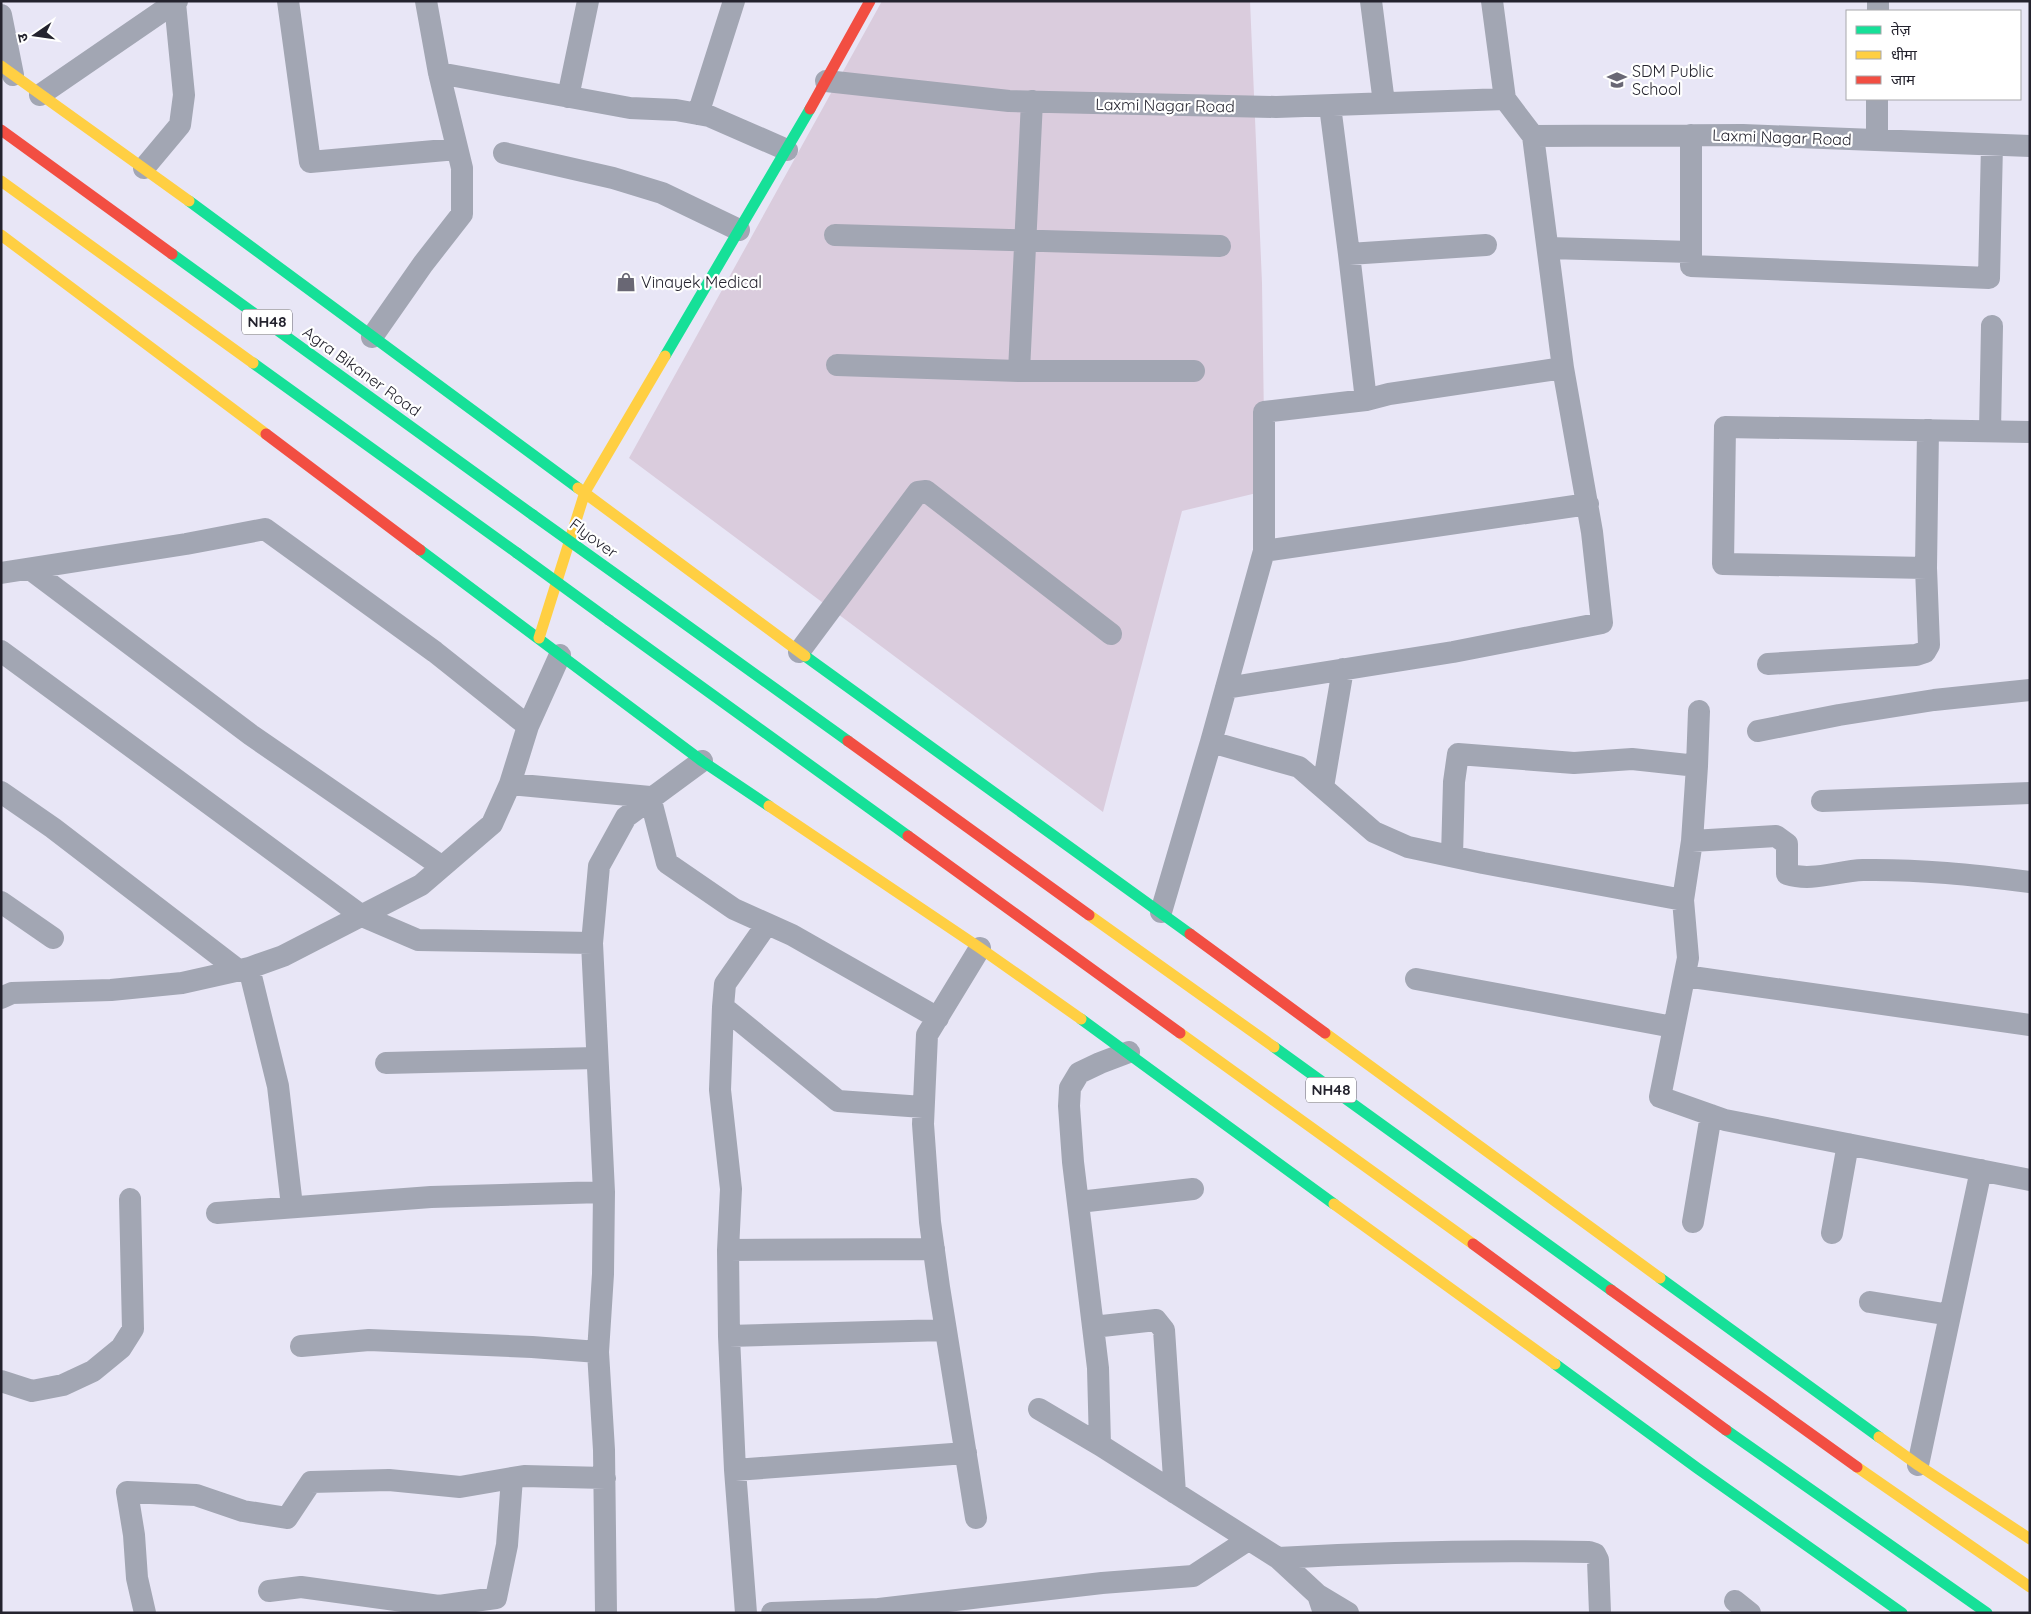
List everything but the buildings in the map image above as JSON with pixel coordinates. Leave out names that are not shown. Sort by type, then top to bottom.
[{"type":"main road","points":[[539,638],[585,492],[787,150],[870,1]]},
{"type":"main road","points":[[7,70],[144,168],[585,492],[799,652],[1161,912],[1502,1164],[1918,1465],[2030,1539]]},
{"type":"main road","name":"Agra Bikaner Road","points":[[1,130],[533,515]]},
{"type":"main road","name":"NH48","points":[[1,181],[1522,1280],[1720,1426],[1987,1613]]},
{"type":"main road","points":[[1,235],[702,761],[980,948],[1129,1052],[1696,1468],[1878,1606],[1902,1613]]},
{"type":"main road","name":"Flyover","points":[[533,515],[1906,1503],[2030,1587]]},
{"type":"street","points":[[288,1],[310,162],[457,149]]},
{"type":"street","points":[[372,337],[422,264],[462,214],[462,168],[438,73],[426,1]]},
{"type":"street","points":[[568,96],[588,1]]},
{"type":"street","points":[[698,114],[734,1]]},
{"type":"street","points":[[1371,1],[1384,104]]},
{"type":"street","points":[[1226,688],[1454,652],[1602,623],[1588,504],[1563,368],[1533,136],[1505,99],[1492,1]]},
{"type":"street","points":[[40,94],[175,2],[184,95],[180,125],[144,168]]},
{"type":"street","points":[[1,15],[7,70]]},
{"type":"street","points":[[438,73],[630,108],[676,110],[709,116],[787,150]]},
{"type":"street","name":"Laxmi Nagar Road","points":[[826,81],[1009,101],[1276,107],[1505,99]]},
{"type":"street","points":[[1877,100],[1877,140]]},
{"type":"street","points":[[1019,370],[1032,101]]},
{"type":"street","points":[[1330,106],[1350,254],[1366,400]]},
{"type":"street","points":[[1691,135],[1691,266],[1989,278],[1992,145]]},
{"type":"street","name":"Laxmi Nagar Road","points":[[1533,136],[1743,135],[2030,146]]},
{"type":"street","points":[[504,154],[613,178],[662,193],[739,230]]},
{"type":"street","points":[[836,235],[1220,246]]},
{"type":"street","points":[[1350,254],[1486,245]]},
{"type":"street","points":[[1548,248],[1691,252]]},
{"type":"street","points":[[1990,431],[1992,326]]},
{"type":"street","points":[[837,366],[1194,371]]},
{"type":"street","points":[[1161,912],[1264,551],[1264,412],[1366,400],[1389,394],[1563,368]]},
{"type":"street","points":[[1926,568],[1723,564],[1725,427],[2030,432]]},
{"type":"street","points":[[1768,664],[1916,655],[1925,652],[1929,645],[1926,568],[1928,430]]},
{"type":"street","points":[[799,652],[918,492],[926,491],[1111,634]]},
{"type":"street","points":[[1264,551],[1588,504]]},
{"type":"street","points":[[1,572],[30,569],[265,530],[436,652],[528,726]]},
{"type":"street","points":[[30,569],[251,735],[442,866]]},
{"type":"street","points":[[1,651],[362,916],[418,940],[592,943]]},
{"type":"street","points":[[1,998],[12,993],[111,990],[182,983],[243,969],[283,956],[422,885],[492,824],[510,784],[528,726],[560,655]]},
{"type":"street","points":[[1323,787],[1343,670]]},
{"type":"street","points":[[1758,731],[1839,715],[1934,700],[2030,690]]},
{"type":"street","points":[[1699,710],[1692,841],[1683,900],[1688,958],[1660,1097],[1725,1120],[2030,1180]]},
{"type":"street","points":[[1211,742],[1299,767],[1374,832],[1408,847],[1683,900]]},
{"type":"street","points":[[1452,856],[1454,782],[1458,754],[1574,763],[1632,759],[1697,766]]},
{"type":"street","points":[[606,1613],[604,1478],[598,1352],[603,1274],[604,1192],[592,943],[599,866],[626,817],[650,797],[702,761]]},
{"type":"street","points":[[510,784],[650,797]]},
{"type":"street","points":[[1,792],[54,828],[243,969],[278,1086],[292,1206]]},
{"type":"street","points":[[1822,801],[2030,793]]},
{"type":"street","points":[[650,797],[666,863],[734,909],[792,935],[938,1018]]},
{"type":"street","points":[[1692,841],[1776,836],[1787,844],[1787,874],[1800,878],[1861,870],[1881,870],[1951,872],[2030,882]]},
{"type":"street","points":[[1,902],[53,938]]},
{"type":"street","points":[[746,1613],[735,1470],[729,1336],[728,1250],[731,1189],[720,1090],[725,984],[767,924]]},
{"type":"street","points":[[976,1518],[934,1249],[923,1107],[928,1035],[980,948]]},
{"type":"street","points":[[1685,976],[2030,1025]]},
{"type":"street","points":[[1416,978],[1673,1027]]},
{"type":"street","points":[[723,1007],[838,1101],[923,1107]]},
{"type":"street","points":[[1100,1445],[1098,1368],[1069,1106],[1070,1088],[1079,1073],[1129,1052]]},
{"type":"street","points":[[386,1063],[597,1058]]},
{"type":"street","points":[[1693,1222],[1711,1115]]},
{"type":"street","points":[[1832,1233],[1848,1144]]},
{"type":"street","points":[[1918,1465],[1981,1170]]},
{"type":"street","points":[[1079,1202],[1194,1189]]},
{"type":"street","points":[[217,1213],[431,1197],[604,1192]]},
{"type":"street","points":[[1,1381],[32,1391],[63,1385],[93,1371],[121,1348],[133,1329],[130,1199]]},
{"type":"street","points":[[728,1250],[934,1249]]},
{"type":"street","points":[[1870,1302],[1950,1315]]},
{"type":"street","points":[[1093,1327],[1156,1320],[1164,1330],[1175,1493]]},
{"type":"street","points":[[729,1336],[946,1330]]},
{"type":"street","points":[[301,1346],[369,1340],[532,1346],[598,1352]]},
{"type":"street","points":[[1039,1409],[1100,1445],[1278,1558],[1321,1604],[1348,1613]]},
{"type":"street","points":[[735,1470],[966,1453]]},
{"type":"street","points":[[145,1613],[137,1578],[128,1492],[196,1495],[243,1511],[287,1518],[311,1482],[389,1480],[460,1487],[524,1476],[604,1478]]},
{"type":"street","points":[[269,1591],[301,1587],[438,1606],[496,1598],[507,1545],[512,1478]]},
{"type":"street","points":[[772,1613],[879,1611],[1102,1584],[1193,1576],[1248,1540]]},
{"type":"street","points":[[1278,1558],[1367,1553],[1517,1550],[1590,1552],[1595,1554],[1598,1560],[1600,1613]]},
{"type":"shaded area","points":[[882,1],[1250,1],[1262,283],[1265,491],[1182,511],[1103,812],[629,458]]},
{"type":"traffic: fast","points":[[665,356],[810,109]]},
{"type":"traffic: fast","points":[[189,201],[578,488]]},
{"type":"traffic: fast","points":[[172,254],[533,515]]},
{"type":"traffic: fast","points":[[253,363],[517,553]]},
{"type":"traffic: fast","points":[[533,515],[635,588]]},
{"type":"traffic: fast","points":[[420,550],[702,761],[769,806]]},
{"type":"traffic: fast","points":[[517,553],[609,620]]},
{"type":"traffic: fast","points":[[635,588],[848,741]]},
{"type":"traffic: fast","points":[[609,620],[908,836]]},
{"type":"traffic: fast","points":[[805,656],[1190,934]]},
{"type":"traffic: fast","points":[[1081,1019],[1334,1204]]},
{"type":"traffic: fast","points":[[1274,1047],[1611,1290]]},
{"type":"traffic: fast","points":[[1660,1278],[1879,1437]]},
{"type":"traffic: fast","points":[[1555,1364],[1697,1468],[1902,1613]]},
{"type":"traffic: fast","points":[[1726,1430],[1987,1613]]},
{"type":"traffic: slow","points":[[1,66],[189,201]]},
{"type":"traffic: slow","points":[[1,181],[253,363]]},
{"type":"traffic: slow","points":[[1,235],[266,434]]},
{"type":"traffic: slow","points":[[539,638],[585,492],[665,356]]},
{"type":"traffic: slow","points":[[578,488],[805,656]]},
{"type":"traffic: slow","points":[[769,806],[980,948],[1081,1019]]},
{"type":"traffic: slow","points":[[1089,915],[1274,1047]]},
{"type":"traffic: slow","points":[[1180,1033],[1473,1244]]},
{"type":"traffic: slow","points":[[1325,1033],[1660,1278]]},
{"type":"traffic: slow","points":[[1334,1204],[1555,1364]]},
{"type":"traffic: slow","points":[[1879,1437],[2030,1539]]},
{"type":"traffic: slow","points":[[1857,1467],[2030,1587]]},
{"type":"traffic: jam","points":[[810,109],[870,1]]},
{"type":"traffic: jam","points":[[1,130],[172,254]]},
{"type":"traffic: jam","points":[[266,434],[420,550]]},
{"type":"traffic: jam","points":[[848,741],[1089,915]]},
{"type":"traffic: jam","points":[[908,836],[1180,1033]]},
{"type":"traffic: jam","points":[[1190,934],[1325,1033]]},
{"type":"traffic: jam","points":[[1473,1244],[1726,1430]]},
{"type":"traffic: jam","points":[[1611,1290],[1857,1467]]},
{"type":"place","name":"SDM Public School","points":[[1617,80]]},
{"type":"place","name":"Vinayek Medical","points":[[626,282]]}]
